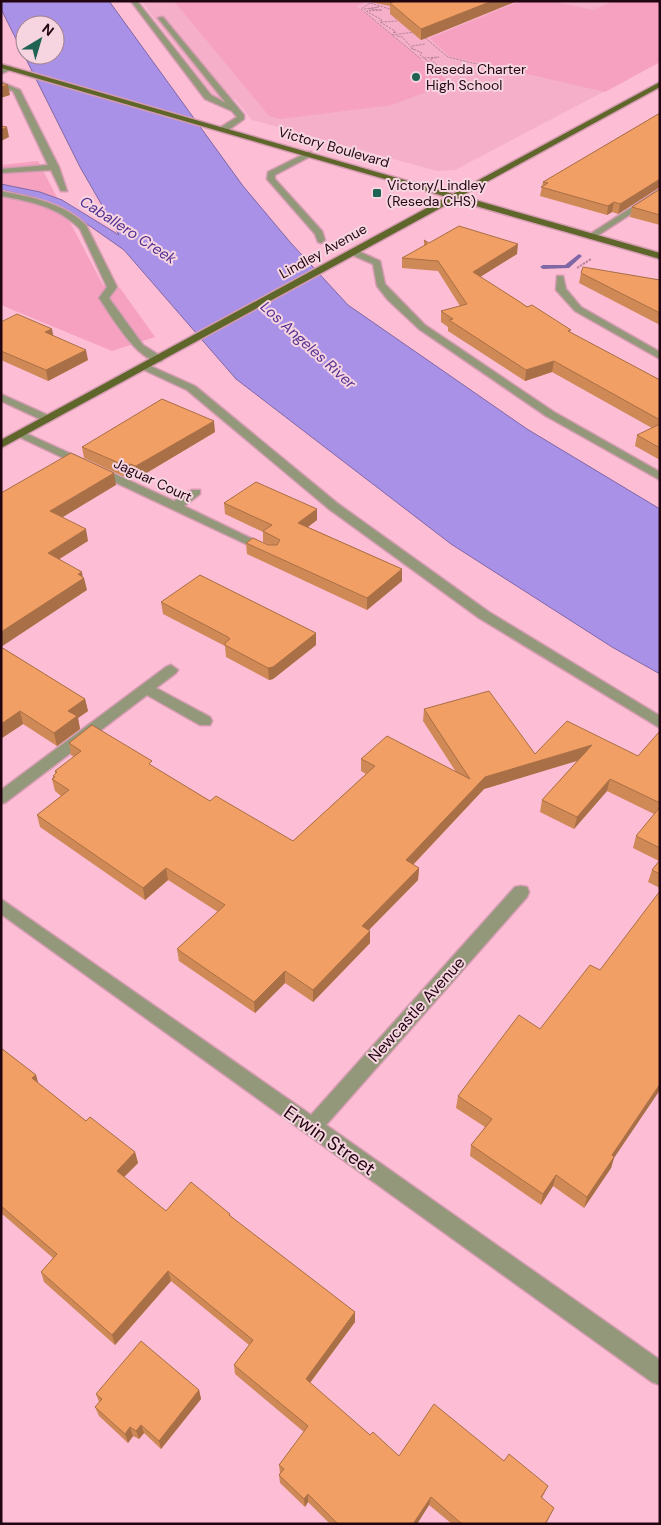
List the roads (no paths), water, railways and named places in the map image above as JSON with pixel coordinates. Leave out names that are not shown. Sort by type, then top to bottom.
[{"type":"main road","name":"Victory Boulevard","points":[[1,66],[660,256]]},
{"type":"main road","name":"Lindley Avenue","points":[[1,445],[660,84]]},
{"type":"street","points":[[134,1],[208,97],[234,109]]},
{"type":"street","points":[[161,18],[241,119],[224,129]]},
{"type":"street","points":[[1,72],[10,68]]},
{"type":"street","points":[[1,84],[16,90],[64,189]]},
{"type":"street","points":[[308,154],[276,170],[271,174],[271,179],[319,233],[321,240]]},
{"type":"street","points":[[1,171],[55,167]]},
{"type":"street","points":[[592,236],[660,191]]},
{"type":"street","points":[[1,194],[48,205],[73,218],[83,227],[112,287],[104,298],[139,347],[161,358]]},
{"type":"street","points":[[350,254],[377,263],[380,284],[391,298],[422,326],[550,414],[660,476]]},
{"type":"street","points":[[560,278],[561,290],[578,309],[660,356]]},
{"type":"street","points":[[146,366],[191,388],[333,506],[484,615],[660,723]]},
{"type":"street","points":[[1,397],[48,419]]},
{"type":"street","name":"Jaguar Court","points":[[22,434],[272,552]]},
{"type":"street","points":[[175,506],[196,492]]},
{"type":"street","points":[[1,798],[171,670]]},
{"type":"street","points":[[147,688],[204,721]]},
{"type":"street","name":"Newcastle Avenue","points":[[312,1127],[521,892]]},
{"type":"street","name":"Erwin Street","points":[[1,905],[660,1374]]},
{"type":"water","points":[[1,1],[109,1],[243,186],[290,242],[348,305],[527,429],[660,509],[660,674],[612,647],[451,544],[236,379],[124,250],[67,210],[30,196],[1,190],[1,184],[40,192],[62,200],[119,235],[80,167],[29,65],[65,65],[65,15],[15,15],[15,37],[1,9]]},
{"type":"waterway","points":[[543,267],[567,267],[579,256]]},
{"type":"place","name":"Reseda Charter High School","points":[[416,77]]},
{"type":"place","name":"Victory/Lindley (Reseda CHS)","points":[[377,193]]},
{"type":"water label","name":"Caballero Creek","points":[[128,230]]},
{"type":"water label","name":"Los Angeles River","points":[[308,345]]}]
